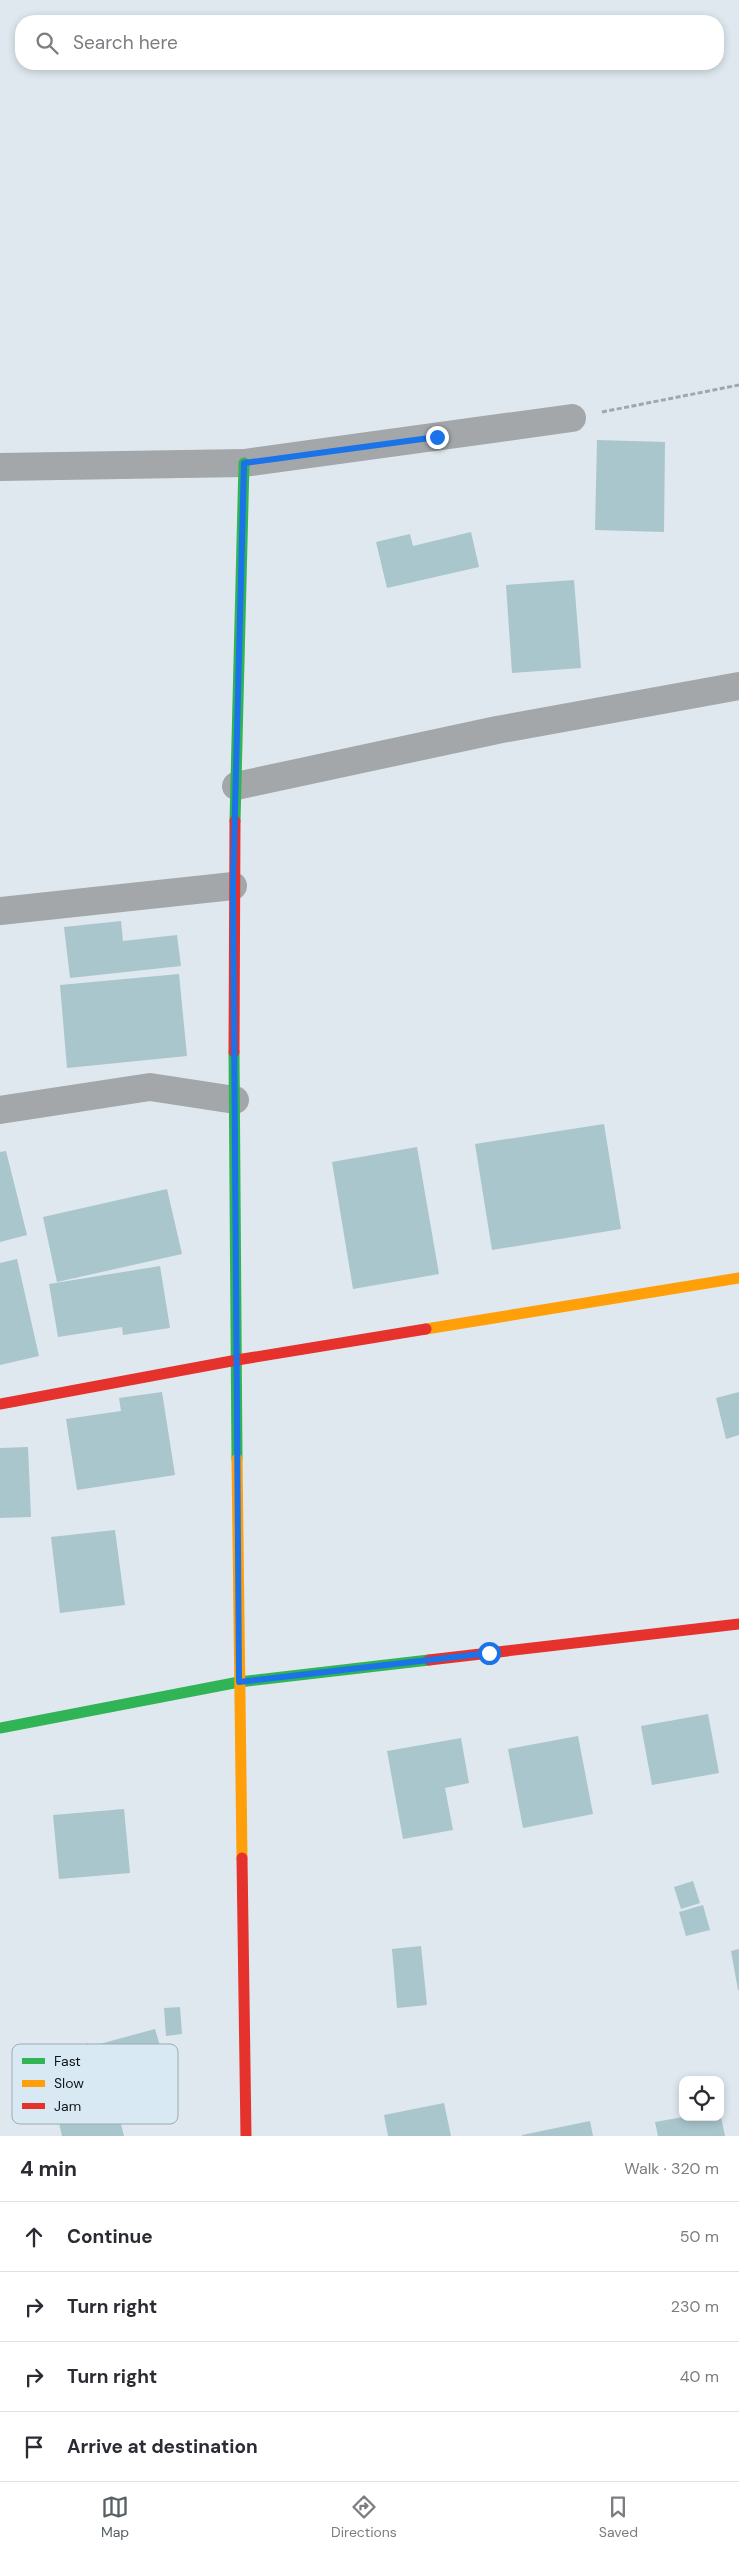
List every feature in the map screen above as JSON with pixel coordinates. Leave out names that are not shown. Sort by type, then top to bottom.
[{"type":"street","points":[[0,468],[244,463],[572,418]]},
{"type":"street","points":[[244,463],[233,886],[239,1682],[246,2136]]},
{"type":"street","points":[[236,786],[497,730],[739,686]]},
{"type":"street","points":[[0,911],[233,886]]},
{"type":"street","points":[[0,1110],[150,1087],[235,1100]]},
{"type":"street","points":[[0,1404],[237,1360],[739,1278]]},
{"type":"street","points":[[0,1728],[239,1682],[739,1624]]},
{"type":"path","points":[[572,418],[739,385]]},
{"type":"building","points":[[597,440],[665,442],[664,532],[595,530]]},
{"type":"building","points":[[471,532],[479,567],[387,588],[376,542],[410,534],[413,546]]},
{"type":"building","points":[[574,580],[581,668],[512,673],[506,585]]},
{"type":"building","points":[[121,921],[123,941],[177,935],[181,966],[70,978],[64,927]]},
{"type":"building","points":[[179,974],[187,1056],[67,1068],[60,985]]},
{"type":"building","points":[[604,1124],[621,1229],[492,1250],[475,1144]]},
{"type":"building","points":[[417,1147],[439,1274],[353,1289],[332,1162]]},
{"type":"building","points":[[6,1151],[27,1235],[0,1242],[0,1152]]},
{"type":"building","points":[[167,1189],[182,1254],[57,1282],[43,1217]]},
{"type":"building","points":[[17,1259],[39,1356],[0,1365],[0,1263]]},
{"type":"building","points":[[160,1266],[170,1328],[123,1335],[122,1327],[58,1337],[49,1284]]},
{"type":"building","points":[[162,1392],[175,1475],[77,1490],[66,1419],[121,1411],[119,1398]]},
{"type":"building","points":[[739,1392],[739,1435],[726,1439],[716,1398]]},
{"type":"building","points":[[28,1447],[31,1517],[0,1518],[0,1448]]},
{"type":"building","points":[[115,1530],[125,1605],[60,1613],[51,1537]]},
{"type":"building","points":[[708,1714],[719,1773],[652,1785],[641,1726]]},
{"type":"building","points":[[578,1736],[593,1814],[523,1828],[508,1749]]},
{"type":"building","points":[[461,1738],[469,1783],[445,1788],[453,1830],[403,1839],[387,1751]]},
{"type":"building","points":[[124,1809],[130,1873],[59,1879],[53,1815]]},
{"type":"building","points":[[693,1881],[700,1903],[681,1909],[674,1887]]},
{"type":"building","points":[[703,1905],[710,1930],[686,1936],[679,1912]]},
{"type":"building","points":[[421,1946],[427,2005],[397,2008],[392,1949]]},
{"type":"building","points":[[739,1949],[739,1990],[738,1990],[731,1951]]},
{"type":"building","points":[[180,2007],[182,2034],[166,2036],[164,2008]]},
{"type":"building","points":[[155,2029],[159,2044],[100,2044]]},
{"type":"building","points":[[444,2103],[451,2136],[388,2136],[384,2115]]},
{"type":"building","points":[[679,2118],[679,2121],[722,2121],[725,2136],[658,2136],[655,2122]]},
{"type":"building","points":[[590,2121],[593,2136],[522,2136],[522,2135]]},
{"type":"building","points":[[59,2124],[121,2124],[124,2136],[62,2136]]},
{"type":"traffic: fast","points":[[235,821],[244,463]]},
{"type":"traffic: fast","points":[[234,1052],[237,1459]]},
{"type":"traffic: fast","points":[[0,1728],[239,1682],[429,1660]]},
{"type":"traffic: slow","points":[[426,1329],[739,1278]]},
{"type":"traffic: slow","points":[[237,1459],[242,1858]]},
{"type":"traffic: jam","points":[[234,1052],[235,821]]},
{"type":"traffic: jam","points":[[0,1404],[237,1360],[426,1329]]},
{"type":"traffic: jam","points":[[429,1660],[739,1624]]},
{"type":"traffic: jam","points":[[242,1858],[246,2136]]},
{"type":"route","points":[[437,437],[244,463],[233,886],[239,1682],[489,1653]]}]
